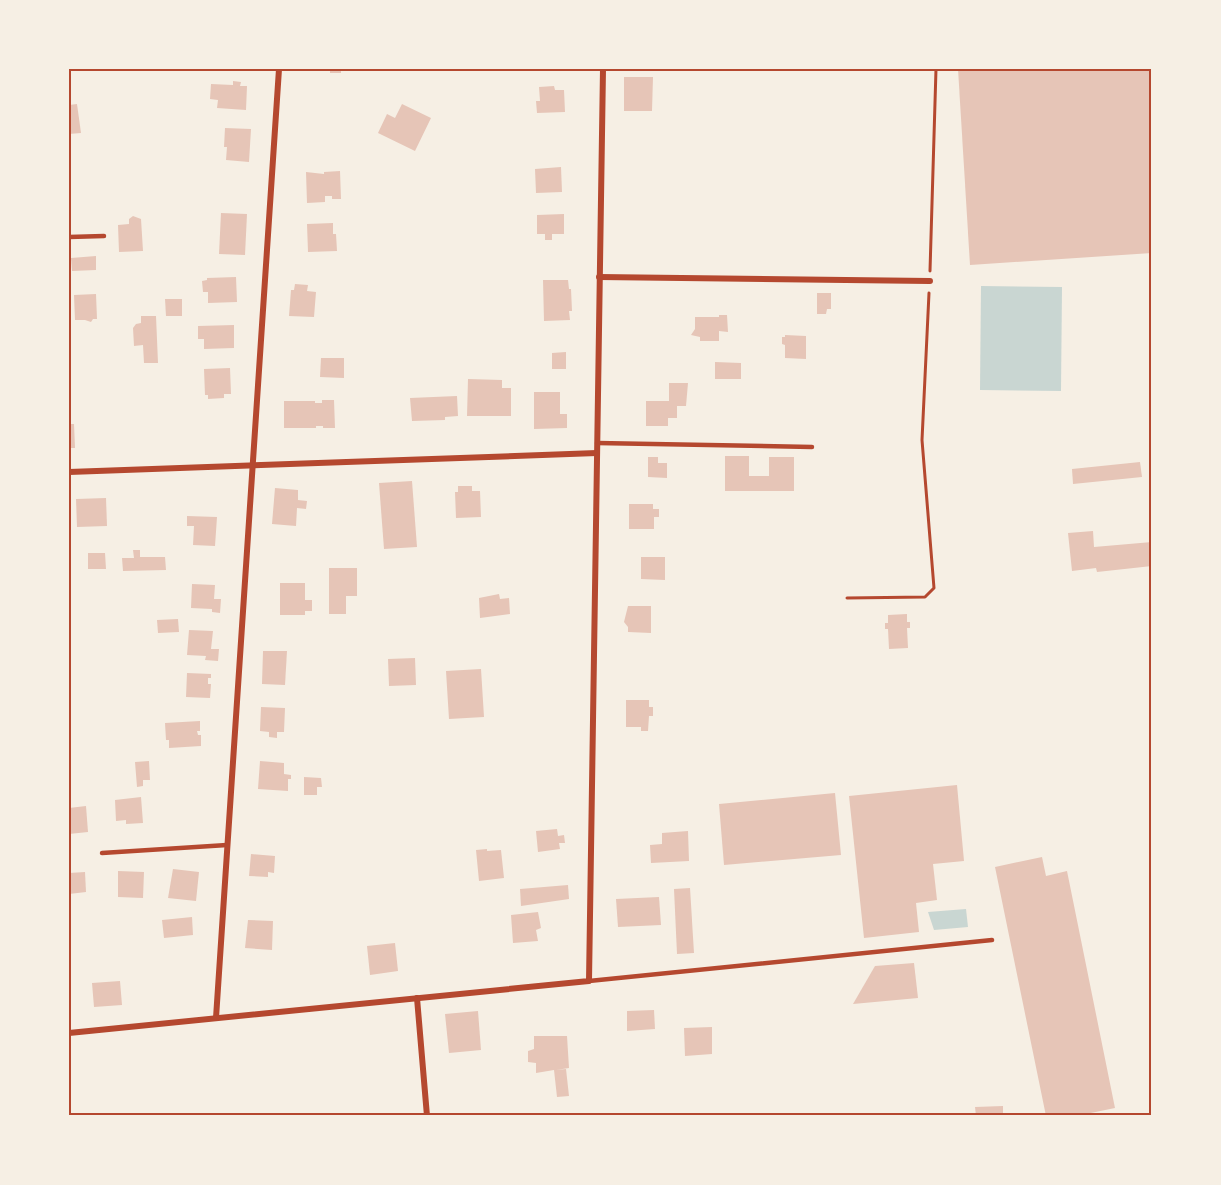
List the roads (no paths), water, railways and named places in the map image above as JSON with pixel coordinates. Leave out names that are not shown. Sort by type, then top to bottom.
[{"type":"street","points":[[216,1018],[279,69]]},
{"type":"street","points":[[69,1033],[589,981],[603,69]]},
{"type":"street","points":[[599,277],[930,281]]},
{"type":"street","points":[[69,472],[597,453]]},
{"type":"street","points":[[417,998],[427,1116]]},
{"type":"lane","points":[[69,237],[104,236]]},
{"type":"lane","points":[[597,443],[812,447]]},
{"type":"lane","points":[[102,853],[227,845]]},
{"type":"lane","points":[[589,981],[992,940]]}]
